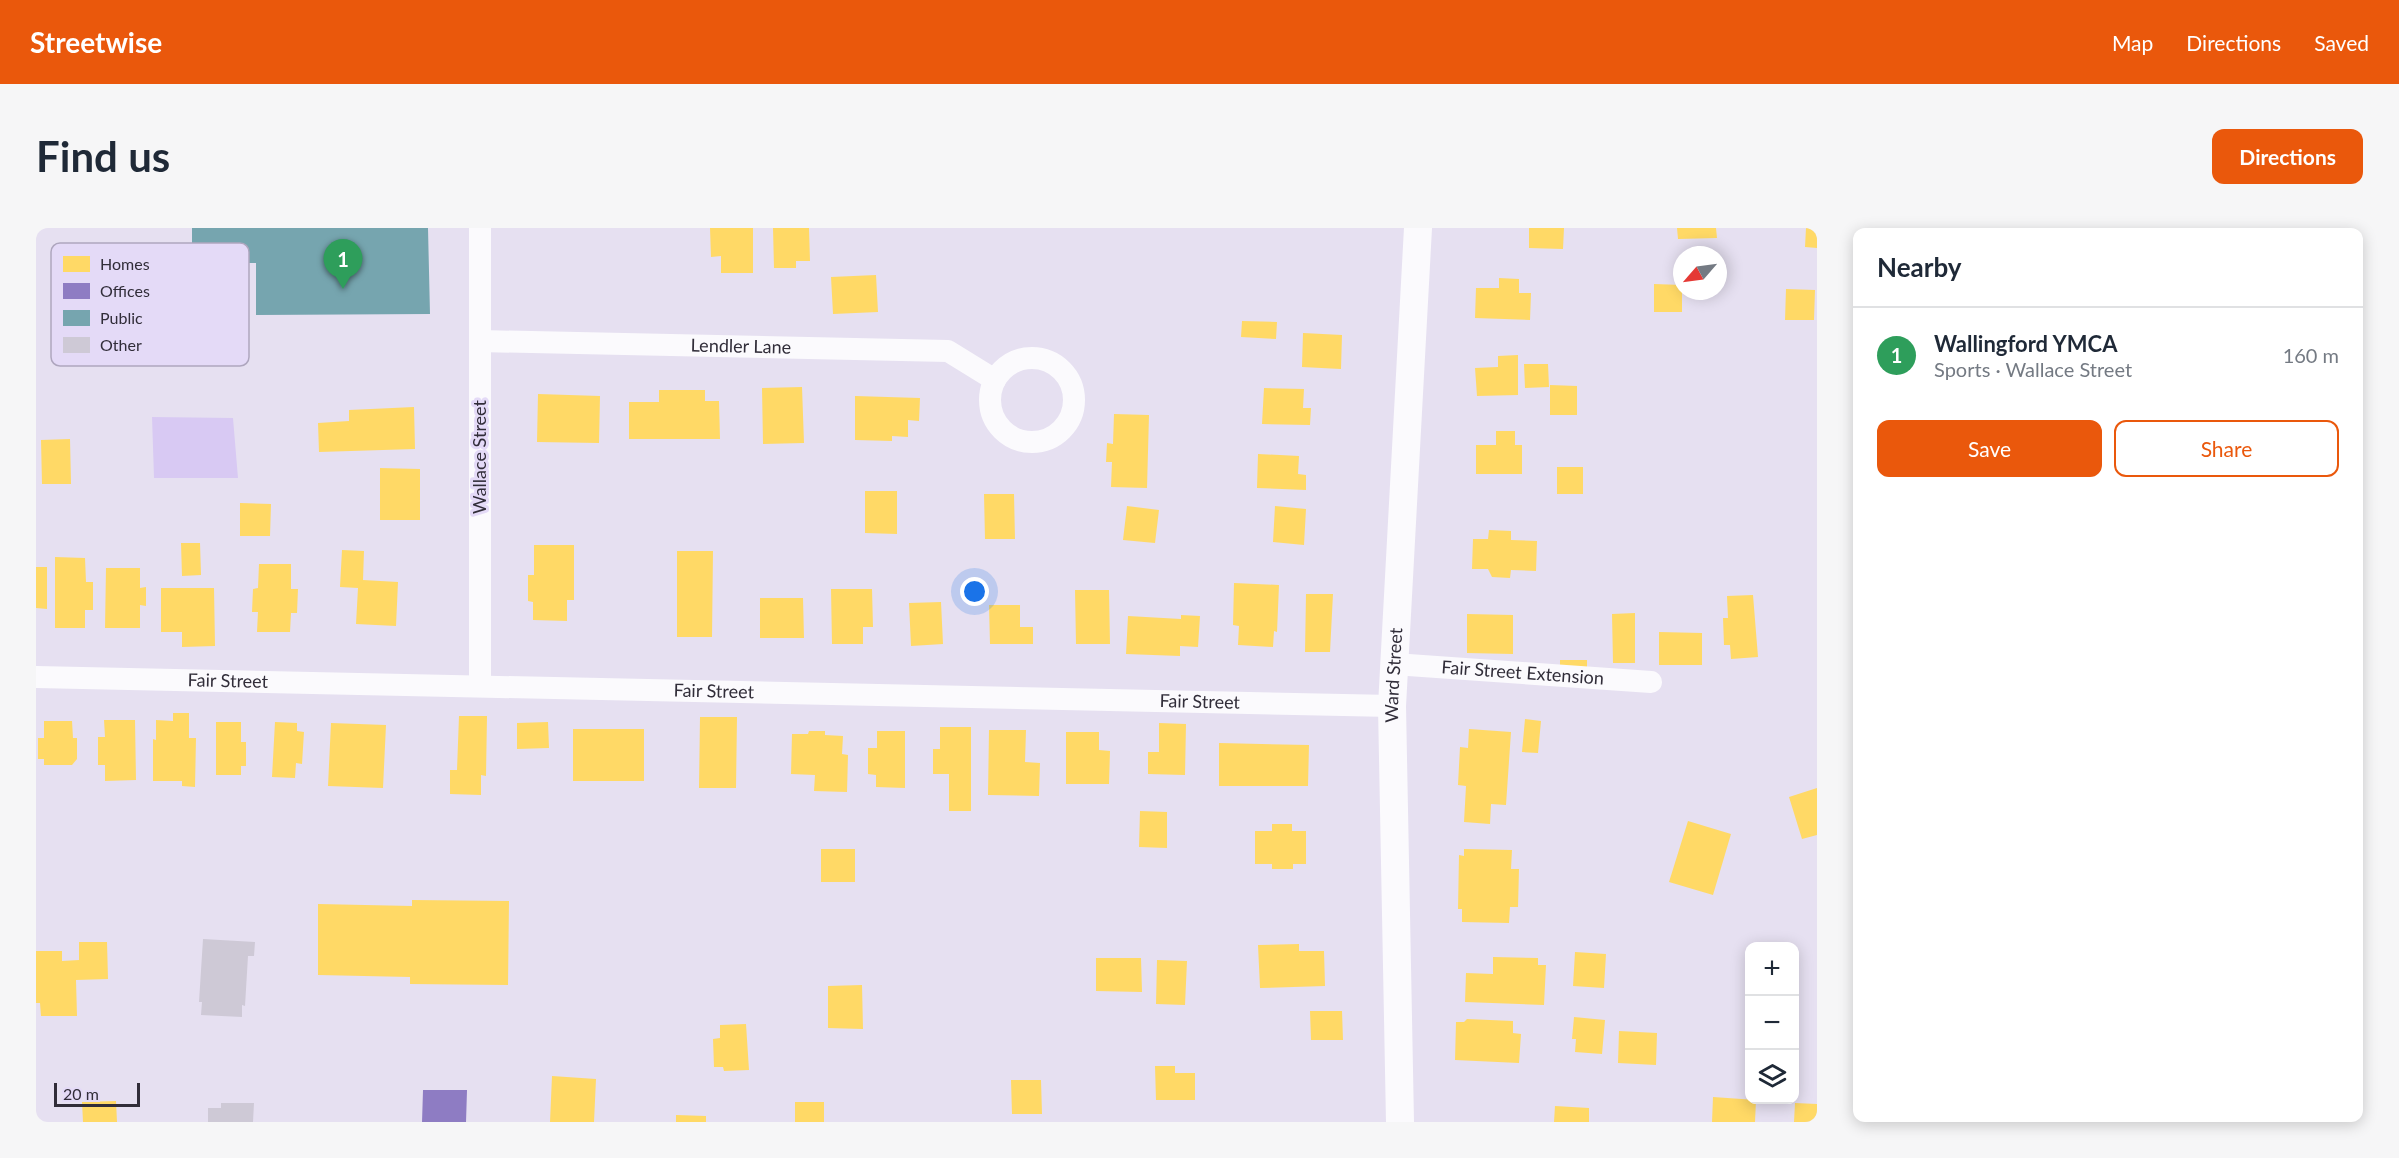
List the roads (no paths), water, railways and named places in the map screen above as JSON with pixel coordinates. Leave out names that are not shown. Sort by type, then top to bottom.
[{"type":"street","name":"Wallace Street","points":[[480,228],[480,686]]},
{"type":"street","name":"Ward Street","points":[[1400,1122],[1392,706],[1418,228]]},
{"type":"street","name":"Lendler Lane","points":[[480,341],[948,351],[995,380]]},
{"type":"street","name":"Fair Street Extension","points":[[1394,664],[1651,682]]},
{"type":"street","name":"Fair Street","points":[[36,677],[1392,706]]},
{"type":"place","name":"Wallingford YMCA","points":[[343,289]]}]
